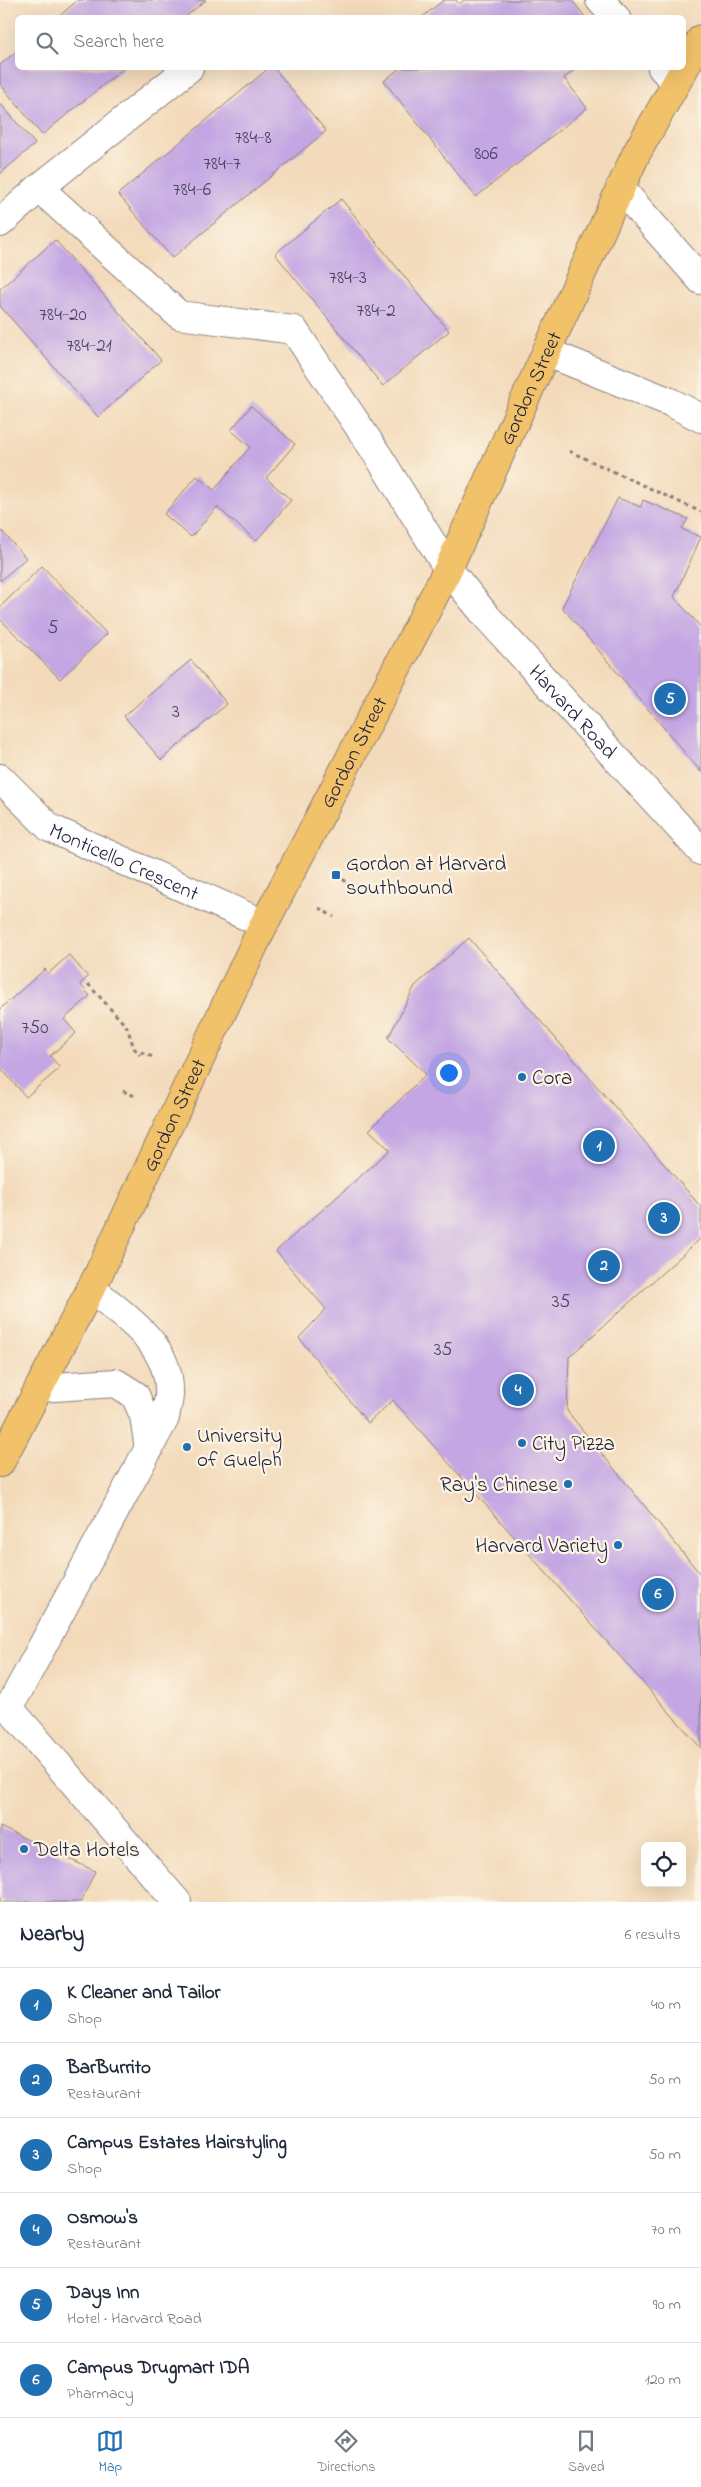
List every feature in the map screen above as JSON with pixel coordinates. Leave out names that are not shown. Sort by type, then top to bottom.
[{"type":"main road","name":"Gordon Street","points":[[686,56],[701,39]]},
{"type":"main road","name":"Gordon Street","points":[[0,1464],[92,1288],[264,924],[448,569],[636,154],[669,75]]},
{"type":"street","points":[[600,0],[613,15]]},
{"type":"street","points":[[0,222],[39,188],[186,70]]},
{"type":"street","name":"Harvard Road","points":[[39,188],[179,315],[294,330],[379,457],[448,569],[487,617],[701,851]]},
{"type":"street","points":[[620,188],[701,280]]},
{"type":"street","points":[[546,352],[670,402],[701,418]]},
{"type":"street","name":"Monticello Crescent","points":[[0,778],[50,828],[264,924]]},
{"type":"street","points":[[92,1288],[156,1347],[164,1364],[169,1390],[165,1418],[9,1708],[177,1902]]},
{"type":"street","points":[[40,1388],[116,1383],[135,1395],[144,1416],[149,1449]]},
{"type":"path","points":[[569,451],[701,512]]},
{"type":"path","points":[[336,875],[350,884]]},
{"type":"path","points":[[319,908],[334,916]]},
{"type":"path","points":[[88,984],[126,1027],[134,1048],[141,1054],[155,1058]]},
{"type":"path","points":[[123,1091],[138,1097]]},
{"type":"building","points":[[78,0],[206,0],[188,15],[60,15]]},
{"type":"building","points":[[444,0],[456,0],[459,4],[464,0],[572,0],[584,15],[425,15]]},
{"type":"building","points":[[15,52],[15,70],[122,70],[42,135],[0,84],[0,65]]},
{"type":"building","points":[[267,70],[276,70],[326,131],[172,258],[118,194]]},
{"type":"building","points":[[398,70],[574,70],[564,78],[587,108],[476,197],[384,81]]},
{"type":"building","points":[[0,103],[35,144],[0,174]]},
{"type":"building","points":[[341,199],[449,331],[383,386],[275,254]]},
{"type":"building","points":[[55,240],[161,360],[98,417],[0,306],[0,289]]},
{"type":"building","points":[[251,406],[295,444],[266,478],[291,500],[256,541],[217,507],[191,537],[164,514],[197,476],[214,490],[250,447],[231,430]]},
{"type":"building","points":[[618,498],[641,507],[643,500],[688,519],[682,529],[701,537],[674,597],[701,627],[701,772],[562,607]]},
{"type":"building","points":[[0,529],[26,558],[0,581]]},
{"type":"building","points":[[42,566],[107,634],[60,679],[0,619],[0,607]]},
{"type":"building","points":[[191,660],[227,704],[161,760],[124,716]]},
{"type":"building","points":[[469,938],[701,1207],[701,1238],[569,1357],[567,1411],[701,1575],[701,1748],[393,1400],[368,1423],[299,1338],[326,1309],[276,1251],[390,1150],[369,1130],[426,1074],[388,1038],[415,986]]},
{"type":"building","points":[[69,955],[88,977],[80,984],[90,996],[64,1019],[76,1033],[50,1056],[60,1068],[26,1097],[0,1067],[0,1009],[45,969],[49,973]]},
{"type":"building","name":"Delta Hotels","points":[[0,1827],[95,1871],[81,1902],[0,1902]]},
{"type":"place","name":"Days Inn","points":[[670,699]]},
{"type":"place","name":"Gordon at Harvard southbound","points":[[336,875]]},
{"type":"place","name":"Cora","points":[[522,1077]]},
{"type":"place","name":"K Cleaner and Tailor","points":[[599,1146]]},
{"type":"place","name":"Campus Estates Hairstyling","points":[[664,1218]]},
{"type":"place","name":"BarBurrito","points":[[604,1266]]},
{"type":"place","name":"Osmow's","points":[[518,1390]]},
{"type":"place","name":"City Pizza","points":[[522,1443]]},
{"type":"place","name":"University of Guelph","points":[[187,1447]]},
{"type":"place","name":"Ray's Chinese","points":[[568,1484]]},
{"type":"place","name":"Harvard Variety","points":[[618,1545]]},
{"type":"place","name":"Campus Drugmart IDA","points":[[658,1594]]},
{"type":"place","name":"Delta Hotels","points":[[24,1849]]}]
